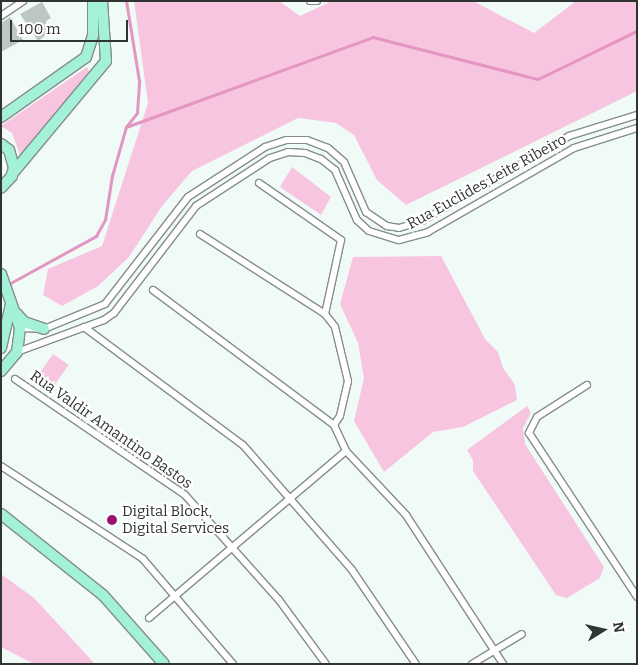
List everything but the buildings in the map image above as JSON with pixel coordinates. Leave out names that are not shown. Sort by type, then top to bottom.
[{"type":"main road","points":[[1,117],[86,57],[93,35],[93,1]]},
{"type":"main road","points":[[1,188],[106,61],[102,1]]},
{"type":"main road","points":[[1,144],[13,158],[12,174]]},
{"type":"main road","points":[[1,372],[17,352],[20,328],[2,275]]},
{"type":"main road","points":[[10,301],[6,314],[6,331],[2,347],[17,352]]},
{"type":"main road","points":[[16,314],[24,322],[44,329]]},
{"type":"main road","points":[[6,331],[20,328]]},
{"type":"main road","points":[[1,514],[103,595],[164,664]]},
{"type":"street","points":[[1,16],[23,1]]},
{"type":"street","name":"Rua Euclides Leite Ribeiro","points":[[20,328],[44,329],[105,304],[178,210],[195,192],[265,147],[286,140],[307,140],[328,148],[344,162],[360,202],[376,221],[387,226],[411,226],[569,136],[637,115]]},
{"type":"street","name":"Rua Euclides Leite Ribeiro","points":[[17,352],[94,324],[114,313],[188,217],[202,202],[270,158],[288,152],[305,153],[321,159],[335,170],[349,207],[369,231],[383,238],[415,238],[574,148],[637,128]]},
{"type":"street","points":[[260,184],[341,240],[325,314]]},
{"type":"street","points":[[178,210],[188,217]]},
{"type":"street","points":[[200,234],[325,314],[335,327],[348,380],[340,416],[334,425]]},
{"type":"street","points":[[153,290],[334,425],[346,451],[406,515],[503,664]]},
{"type":"street","points":[[89,312],[94,324]]},
{"type":"street","points":[[70,319],[74,331]]},
{"type":"street","points":[[84,327],[243,445],[291,497],[352,570],[416,664]]},
{"type":"street","name":"Rua Valdir Amantino Bastos","points":[[15,379],[185,495],[233,547],[326,664]]},
{"type":"street","points":[[587,385],[537,417],[529,433],[637,597]]},
{"type":"street","points":[[149,618],[346,451]]},
{"type":"street","points":[[1,466],[143,559],[176,595],[233,664]]},
{"type":"street","points":[[472,664],[522,634]]},
{"type":"shaded area","points":[[134,1],[279,1],[300,16],[332,1],[473,1],[534,33],[576,1],[637,1],[637,91],[406,205],[377,180],[354,135],[336,123],[298,118],[192,171],[162,206],[129,257],[98,286],[62,306],[43,295],[48,269],[102,246],[148,103]]},
{"type":"shaded area","points":[[87,67],[89,72],[20,155],[12,133],[1,126]]},
{"type":"shaded area","points":[[292,167],[331,197],[321,215],[280,187]]},
{"type":"shaded area","points":[[441,256],[485,339],[498,352],[503,368],[515,385],[517,400],[463,427],[433,432],[384,472],[354,421],[364,378],[358,343],[340,304],[353,257]]},
{"type":"shaded area","points":[[53,354],[69,365],[48,394],[33,383]]},
{"type":"shaded area","points":[[527,406],[531,413],[523,428],[525,444],[604,567],[600,578],[567,598],[556,595],[473,471],[473,460],[467,450]]},
{"type":"shaded area","points":[[1,574],[34,598],[95,664],[34,664],[1,647]]},
{"type":"waterway","points":[[7,285],[96,236],[105,220],[112,176],[126,127],[137,113],[139,81],[126,1]]},
{"type":"waterway","points":[[126,127],[373,37],[538,79],[637,31]]},
{"type":"place","name":"Digital Block, Digital Services","points":[[112,520]]}]
